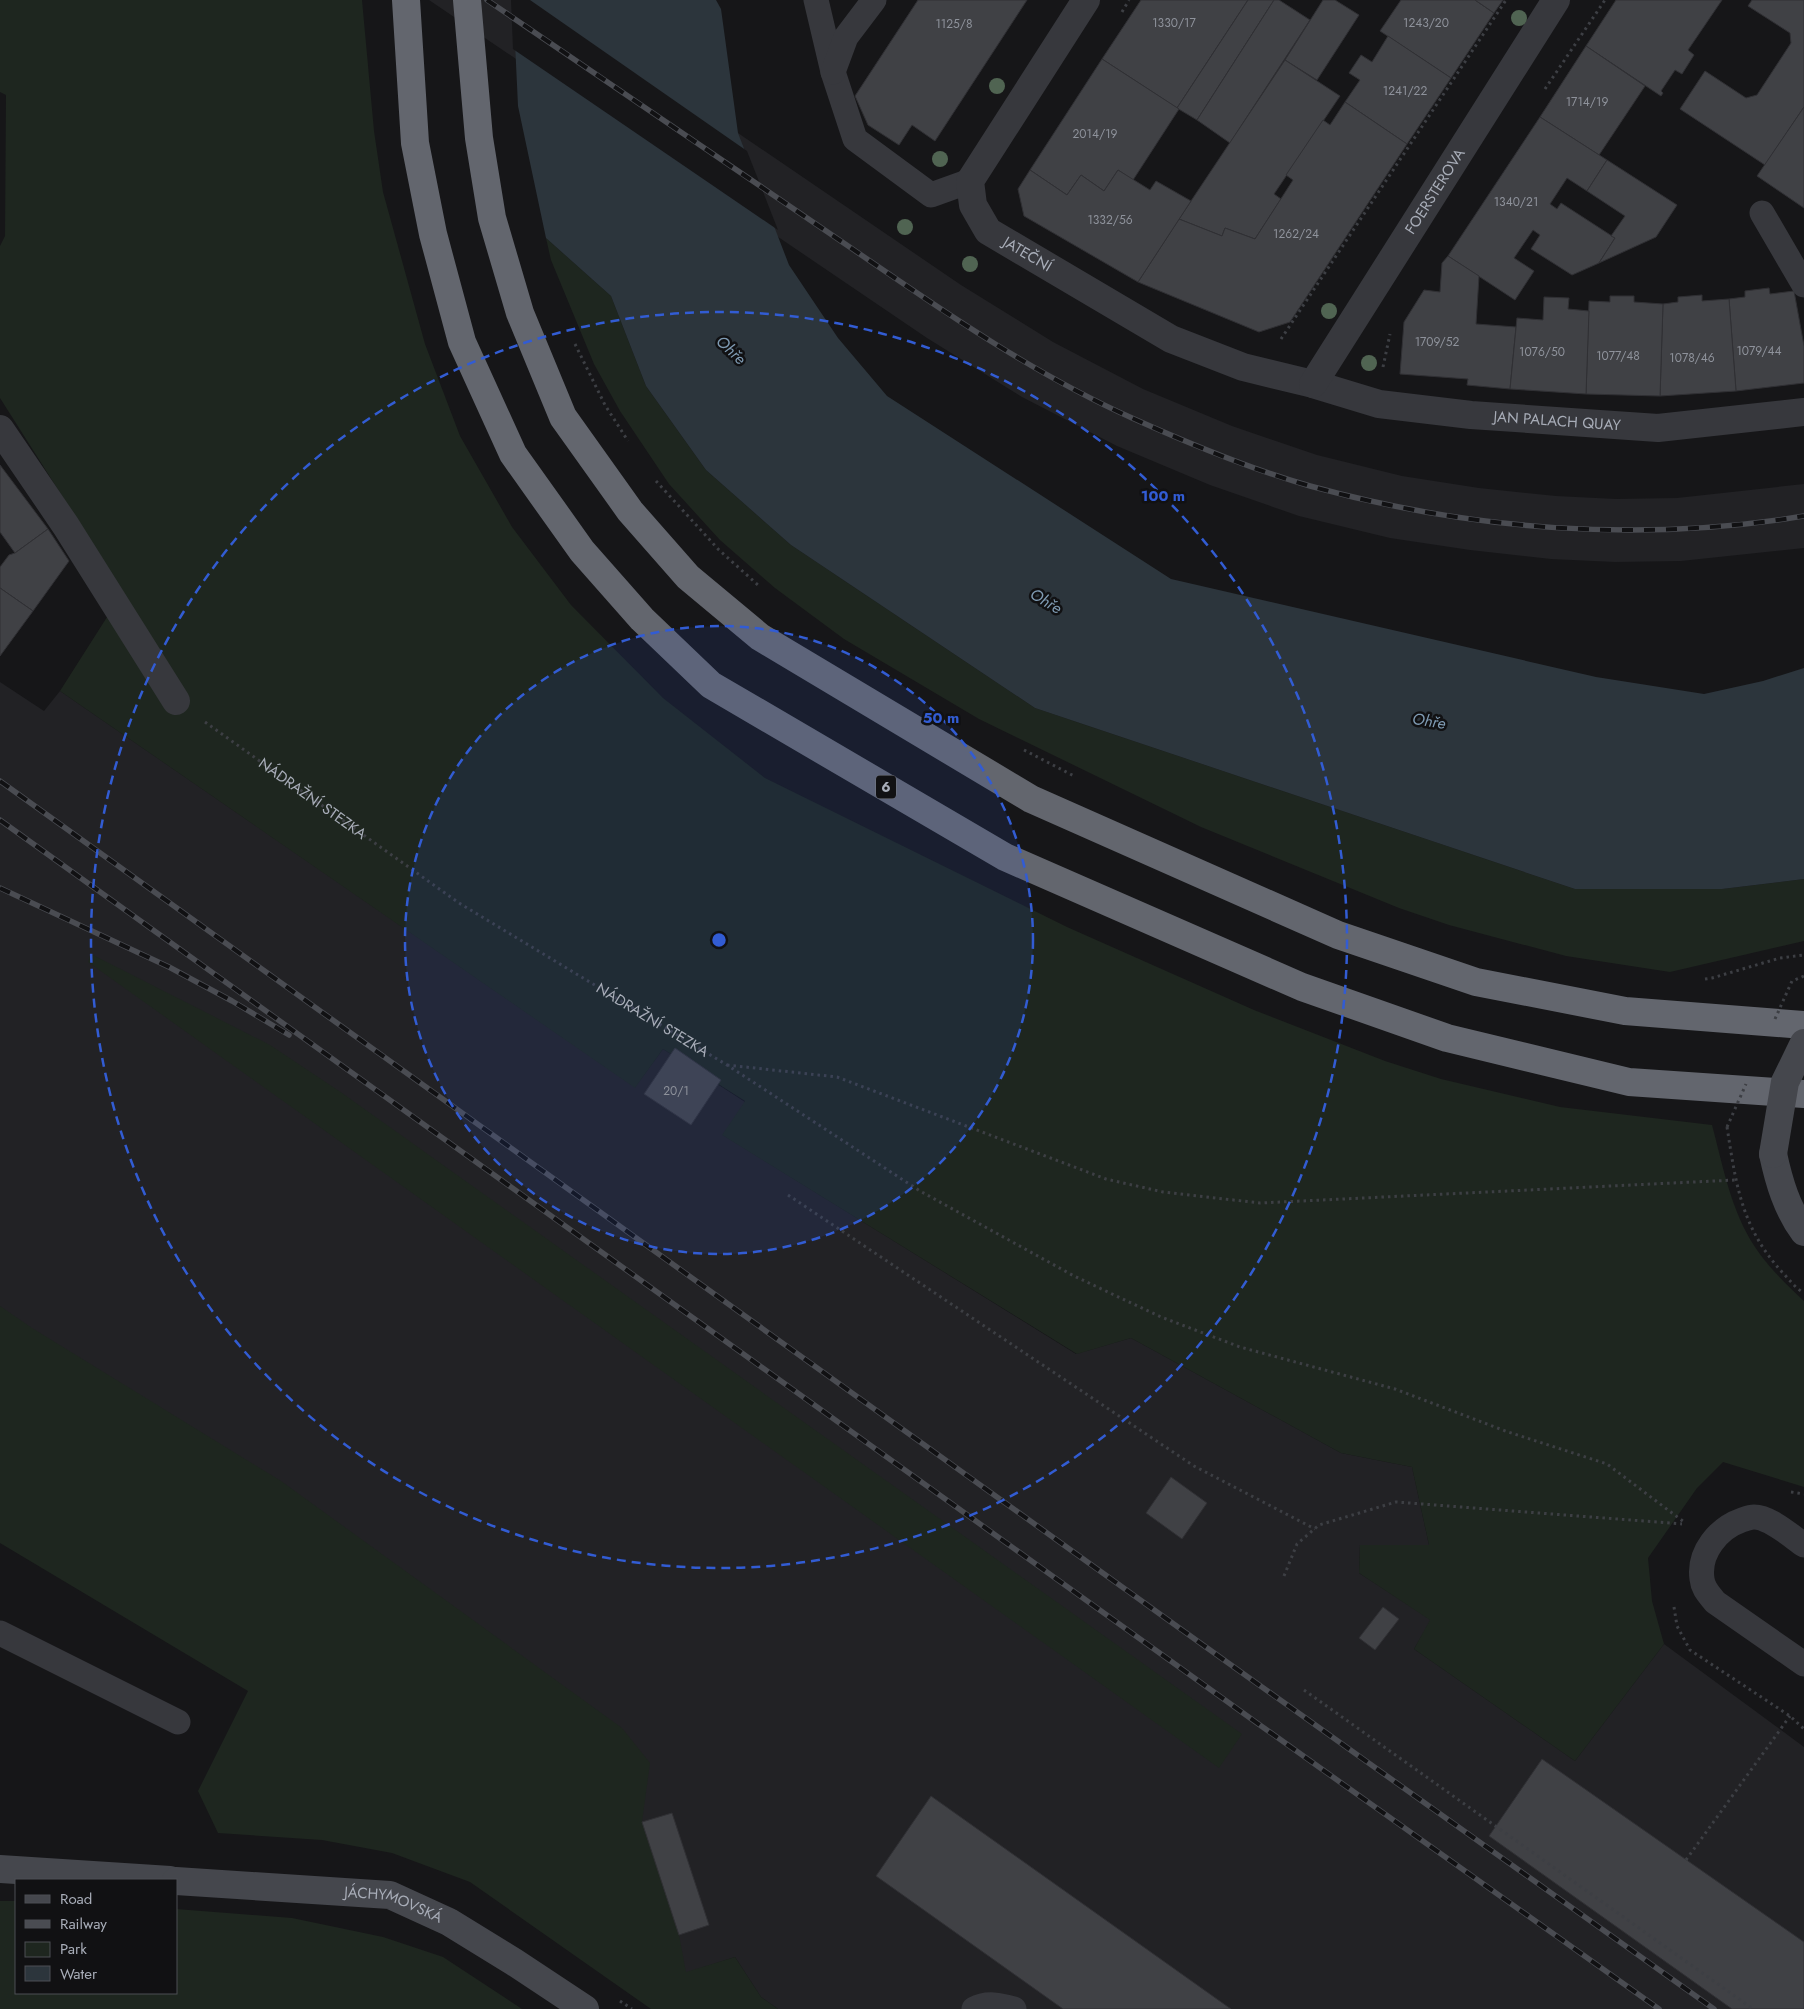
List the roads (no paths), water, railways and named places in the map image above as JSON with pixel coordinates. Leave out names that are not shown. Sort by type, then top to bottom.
[{"type":"highway","name":"6","points":[[406,0],[415,143],[432,234],[462,342],[513,454],[582,551],[642,619],[711,685],[1005,857],[1302,987],[1447,1038],[1629,1082],[1804,1094]]},
{"type":"highway","points":[[467,0],[479,138],[492,218],[520,313],[563,417],[630,511],[688,577],[760,637],[1031,798],[1338,935],[1476,982],[1616,1010],[1804,1025]]},
{"type":"street","points":[[970,181],[1086,0]]},
{"type":"street","name":"FOERSTEROVA","points":[[1313,384],[1556,0]]},
{"type":"street","name":"JATEČNÍ","points":[[970,181],[973,205],[988,231],[1170,340],[1243,367],[1313,384]]},
{"type":"street","name":"JAN PALACH QUAY","points":[[1313,384],[1379,404],[1471,415],[1658,428],[1804,412]]},
{"type":"street","points":[[0,429],[66,526],[176,701]]},
{"type":"street","points":[[1804,1043],[1785,1082],[1773,1154],[1778,1181],[1804,1232]]},
{"type":"street","points":[[0,1869],[155,1879]]},
{"type":"street","name":"JÁCHYMOVSKÁ","points":[[178,1881],[390,1895],[449,1922],[585,2009]]},
{"type":"lane","points":[[816,0],[833,72],[855,139],[931,195],[970,181]]},
{"type":"lane","points":[[833,72],[846,37],[874,0]]},
{"type":"lane","points":[[1762,213],[1804,285]]},
{"type":"lane","points":[[1804,1545],[1773,1523],[1753,1517],[1730,1524],[1709,1546],[1704,1558],[1702,1578],[1704,1589],[1715,1602],[1804,1664]]},
{"type":"lane","points":[[0,1633],[178,1722]]},
{"type":"lane","points":[[974,2009],[982,2005],[1000,2005],[1014,2009]]},
{"type":"water","name":"Ohře","points":[[513,0],[716,0],[721,9],[738,133],[789,265],[838,338],[887,396],[1171,579],[1596,677],[1704,694],[1763,681],[1804,668],[1804,879],[1722,889],[1575,889],[1035,708],[791,545],[706,470],[646,386],[611,296],[546,238],[518,106]]},
{"type":"railway","points":[[487,0],[978,333],[1092,399],[1154,428],[1220,455],[1310,486],[1370,501],[1493,522],[1556,528],[1680,529],[1804,516]]},
{"type":"railway","points":[[0,781],[1203,1645],[1714,2009]]},
{"type":"railway","points":[[0,820],[1257,1723],[1659,2009]]},
{"type":"railway","points":[[0,888],[169,967],[289,1035]]}]
